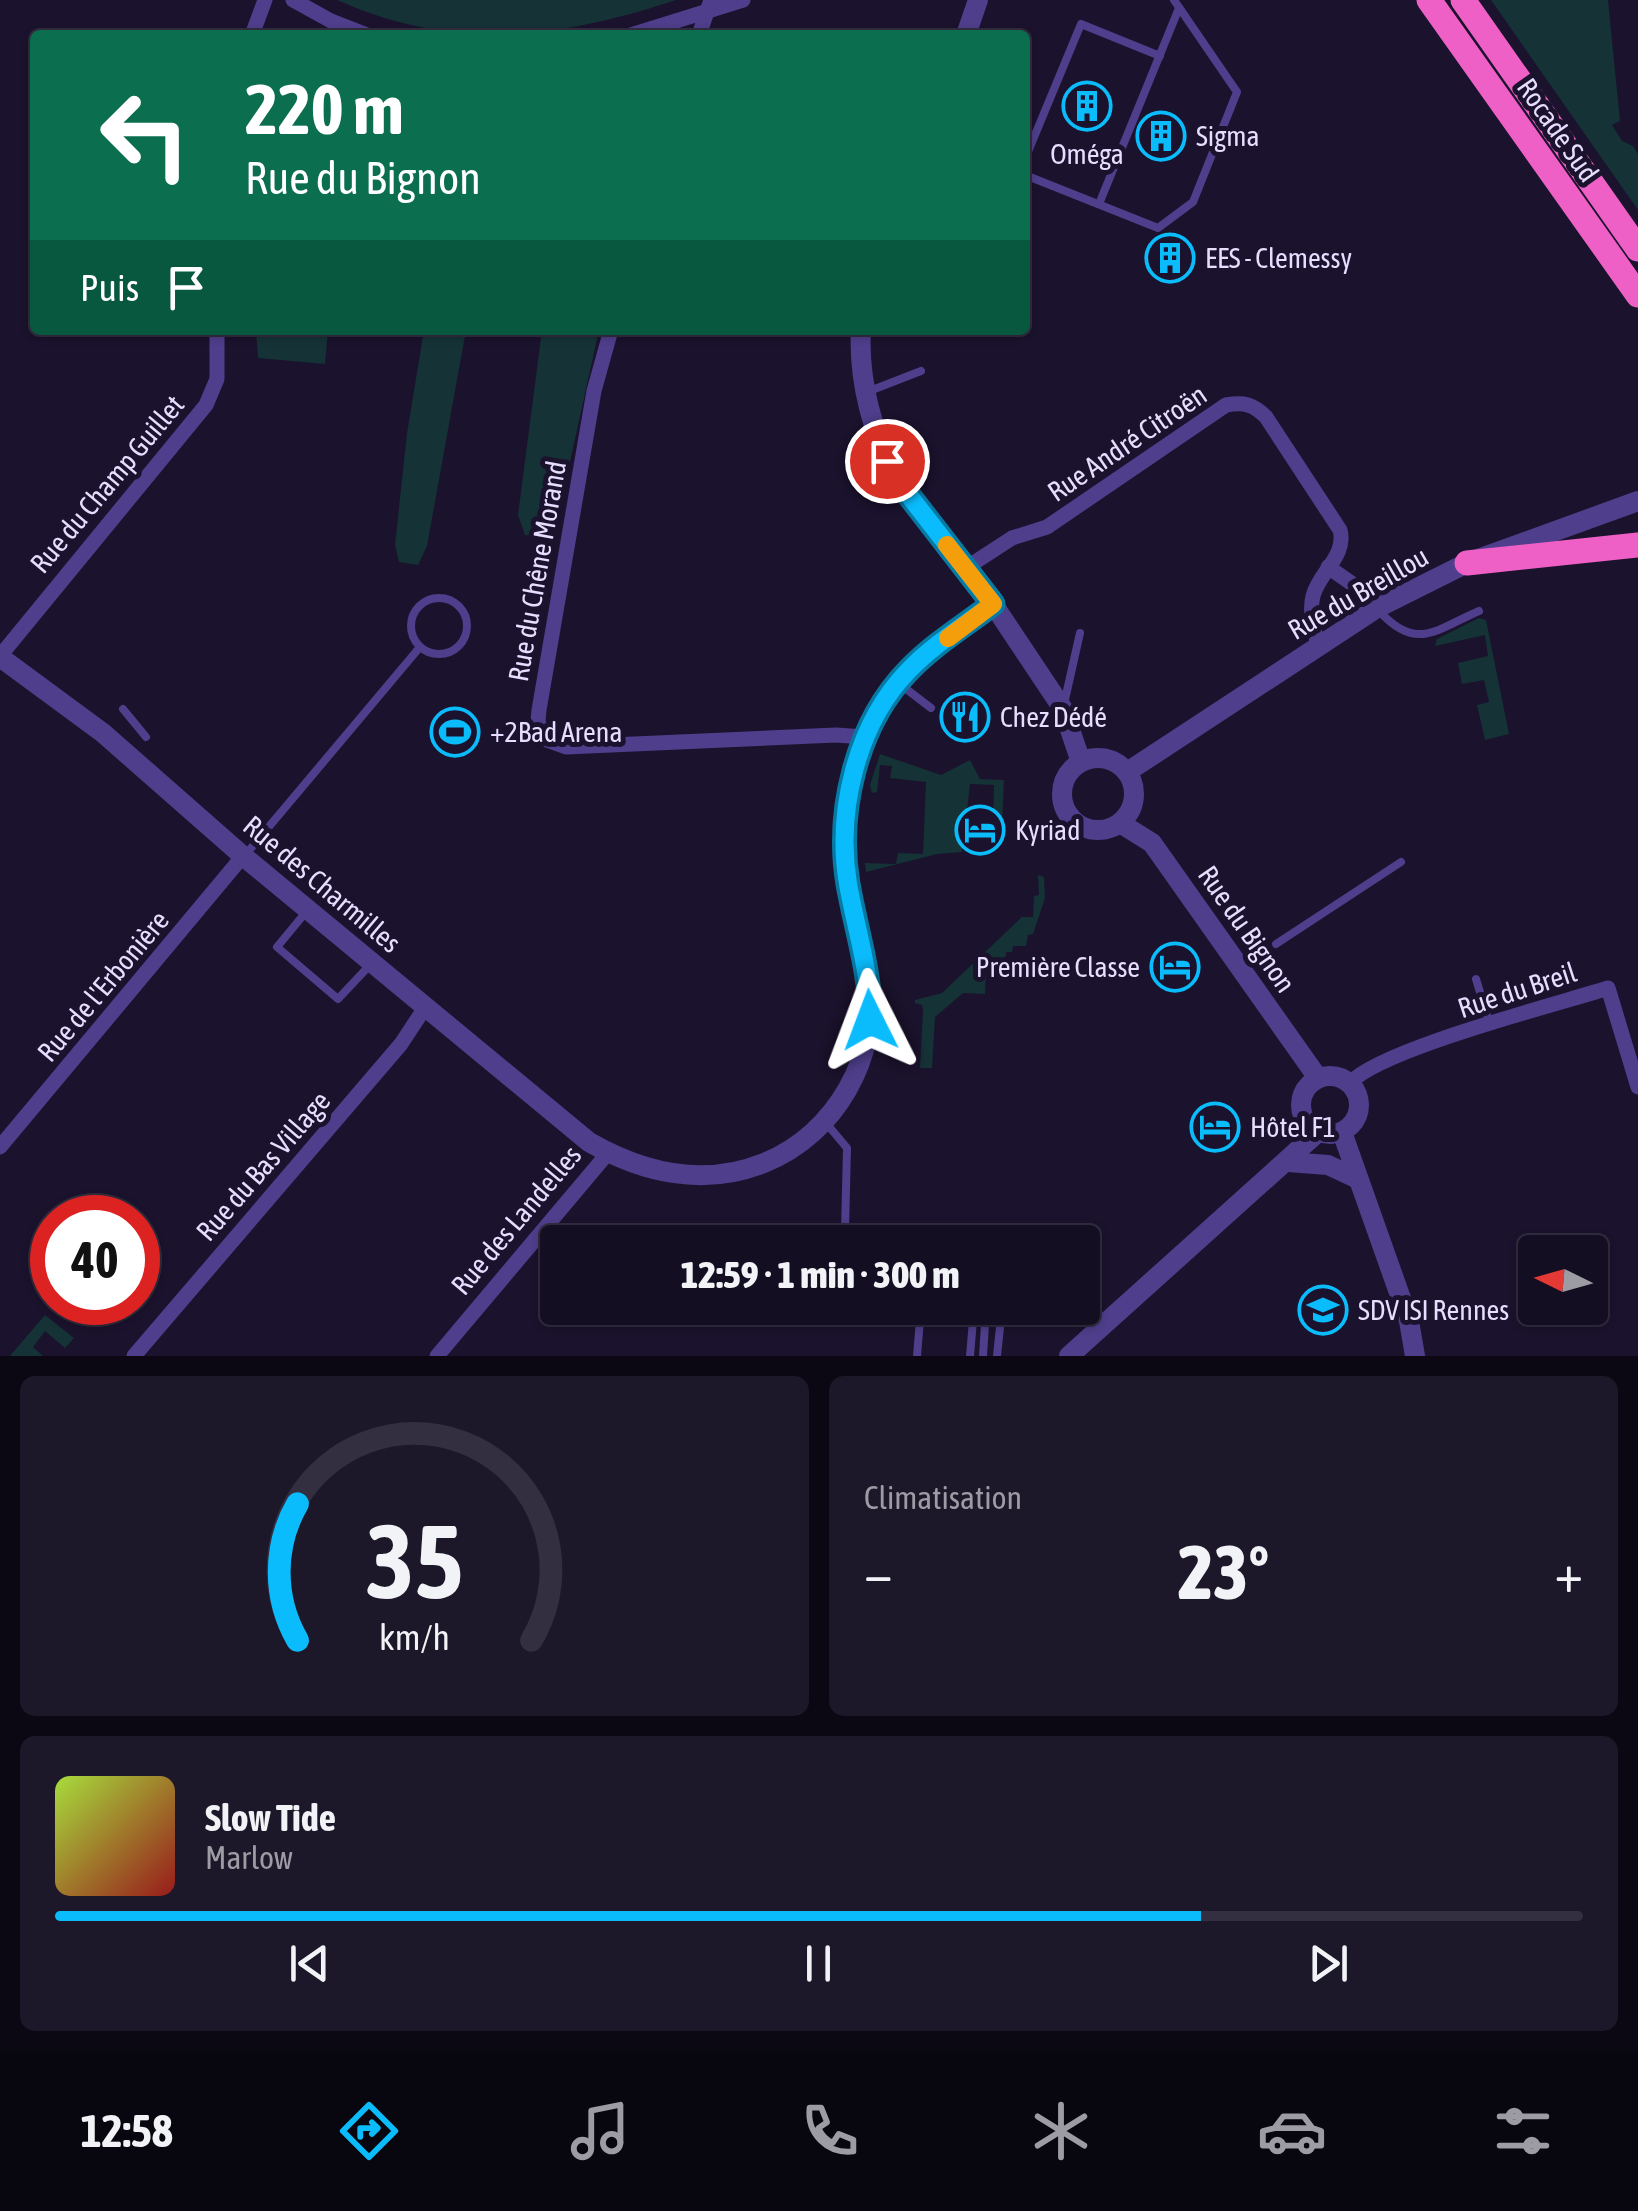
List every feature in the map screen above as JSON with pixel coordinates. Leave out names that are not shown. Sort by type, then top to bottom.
[{"type":"highway","name":"Rocade Sud","points":[[1430,0],[1638,295]]},
{"type":"highway","name":"Rocade Sud","points":[[1462,0],[1638,250]]},
{"type":"highway","points":[[1468,563],[1638,545]]},
{"type":"street","points":[[254,30],[265,0]]},
{"type":"street","points":[[294,0],[354,30]]},
{"type":"street","points":[[645,30],[709,7],[742,0]]},
{"type":"street","points":[[968,30],[978,0]]},
{"type":"street","name":"Rue du Champ Guillet","points":[[0,656],[206,405],[217,379],[218,335]]},
{"type":"street","name":"Rue du Chêne Morand","points":[[609,335],[590,410],[539,710],[544,739],[566,746],[865,737]]},
{"type":"street","points":[[862,335],[860,350],[878,441],[897,480],[993,604],[1062,708],[1081,762]]},
{"type":"street","name":"Rue André Citroën","points":[[966,568],[1012,538],[1047,527],[1226,405],[1242,403],[1255,406],[1284,440],[1340,530],[1342,548],[1314,591],[1311,604],[1318,646]]},
{"type":"street","name":"Rue du Breillou","points":[[1127,772],[1377,608],[1468,563],[1638,501]]},
{"type":"street","points":[[1328,568],[1377,608]]},
{"type":"street","name":"Rue des Landelles","points":[[437,1356],[608,1154],[664,1172],[724,1174],[775,1158],[801,1142],[824,1121],[852,1084],[860,1067],[870,1020],[869,980],[848,887],[845,849],[850,794],[865,737],[897,683],[993,604]]},
{"type":"street","name":"Rue des Charmilles","points":[[0,656],[103,733],[243,856],[608,1154]]},
{"type":"street","points":[[1110,760],[1127,772],[1132,782],[1132,804],[1120,822],[1099,830],[1078,824],[1070,817],[1064,808],[1062,787],[1081,762],[1110,760]]},
{"type":"street","name":"Rue du Bignon","points":[[1120,822],[1152,842],[1318,1078]]},
{"type":"street","name":"Rue de l'Erbonière","points":[[0,1147],[243,856]]},
{"type":"street","name":"Rue du Breil","points":[[1350,1083],[1375,1064],[1608,988],[1638,1086]]},
{"type":"street","name":"Rue du Bas Village","points":[[134,1356],[401,1044],[426,1006]]},
{"type":"street","points":[[1334,1076],[1350,1083],[1359,1100],[1359,1110],[1356,1119],[1342,1132],[1318,1132],[1304,1120],[1301,1100],[1310,1084],[1318,1078],[1334,1076]]},
{"type":"street","points":[[1069,1356],[1318,1132]]},
{"type":"street","points":[[1342,1132],[1409,1321],[1416,1356]]},
{"type":"street","points":[[1288,1162],[1328,1165],[1358,1179]]},
{"type":"lane","points":[[1099,204],[1160,56],[1177,4]]},
{"type":"lane","points":[[1030,177],[1158,228],[1193,202],[1238,92],[1177,4]]},
{"type":"lane","points":[[1030,148],[1081,24],[1160,56]]},
{"type":"lane","points":[[867,392],[921,371]]},
{"type":"lane","points":[[438,598],[462,610],[467,627],[461,644],[437,654],[420,647],[414,640],[412,622],[420,605],[438,598]]},
{"type":"lane","points":[[1377,608],[1411,636],[1424,635],[1479,611]]},
{"type":"lane","points":[[1062,708],[1080,633]]},
{"type":"lane","points":[[243,856],[420,647]]},
{"type":"lane","points":[[897,683],[932,708]]},
{"type":"lane","points":[[123,709],[146,737]]},
{"type":"lane","points":[[1276,944],[1401,862]]},
{"type":"lane","points":[[308,909],[278,947],[338,998],[373,962]]},
{"type":"lane","points":[[1476,979],[1490,1025]]},
{"type":"lane","points":[[824,1121],[847,1148],[844,1225]]},
{"type":"lane","points":[[916,1356],[919,1325]]},
{"type":"lane","points":[[970,1356],[973,1325]]},
{"type":"lane","points":[[983,1356],[985,1325]]},
{"type":"lane","points":[[998,1356],[1001,1325]]},
{"type":"green space","points":[[337,0],[676,0],[554,30],[444,30],[380,17]]},
{"type":"green space","points":[[1491,0],[1608,0],[1620,121],[1612,125],[1622,141],[1633,146],[1638,154],[1638,210]]},
{"type":"green space","points":[[256,335],[328,335],[325,364],[258,358]]},
{"type":"green space","points":[[423,335],[465,335],[427,546],[418,565],[399,562],[395,545]]},
{"type":"green space","points":[[541,335],[598,335],[553,539],[525,535],[518,515]]},
{"type":"green space","points":[[1479,618],[1486,620],[1509,734],[1485,740],[1477,705],[1489,702],[1484,680],[1462,684],[1458,663],[1488,656],[1485,635],[1435,646],[1437,639]]},
{"type":"green space","points":[[880,754],[941,775],[970,760],[980,779],[1004,780],[1002,824],[993,823],[994,785],[970,784],[962,852],[937,854],[866,872],[865,863],[896,864],[898,853],[923,854],[926,782],[890,778],[892,766],[880,765],[877,792],[872,793],[870,785]]},
{"type":"green space","points":[[1038,875],[1044,877],[1045,898],[1026,946],[1013,946],[1012,952],[1006,952],[1005,972],[986,971],[985,994],[963,993],[935,1017],[932,1068],[920,1068],[923,1011],[915,1000],[942,993],[1022,917],[1033,917],[1034,896],[1039,895]]},
{"type":"green space","points":[[36,1325],[58,1325],[74,1338],[65,1348],[45,1331],[33,1347],[43,1356],[10,1356]]},
{"type":"slow traffic","points":[[947,545],[993,604],[948,638]]},
{"type":"place","name":"Oméga","points":[[1087,106]]},
{"type":"place","name":"Sigma","points":[[1161,136]]},
{"type":"place","name":"EES - Clemessy","points":[[1170,258]]},
{"type":"place","name":"Chez Dédé","points":[[965,717]]},
{"type":"place","name":"+2Bad Arena","points":[[455,732]]},
{"type":"place","name":"Kyriad","points":[[980,830]]},
{"type":"place","name":"Première Classe","points":[[1175,967]]},
{"type":"place","name":"Hôtel F1","points":[[1215,1127]]},
{"type":"place","name":"SDV ISI Rennes","points":[[1323,1310]]},
{"type":"route","points":[[870,1020],[869,980],[848,887],[845,849],[846,816],[858,758],[875,717],[897,683],[993,604],[897,480],[887,461]]}]
